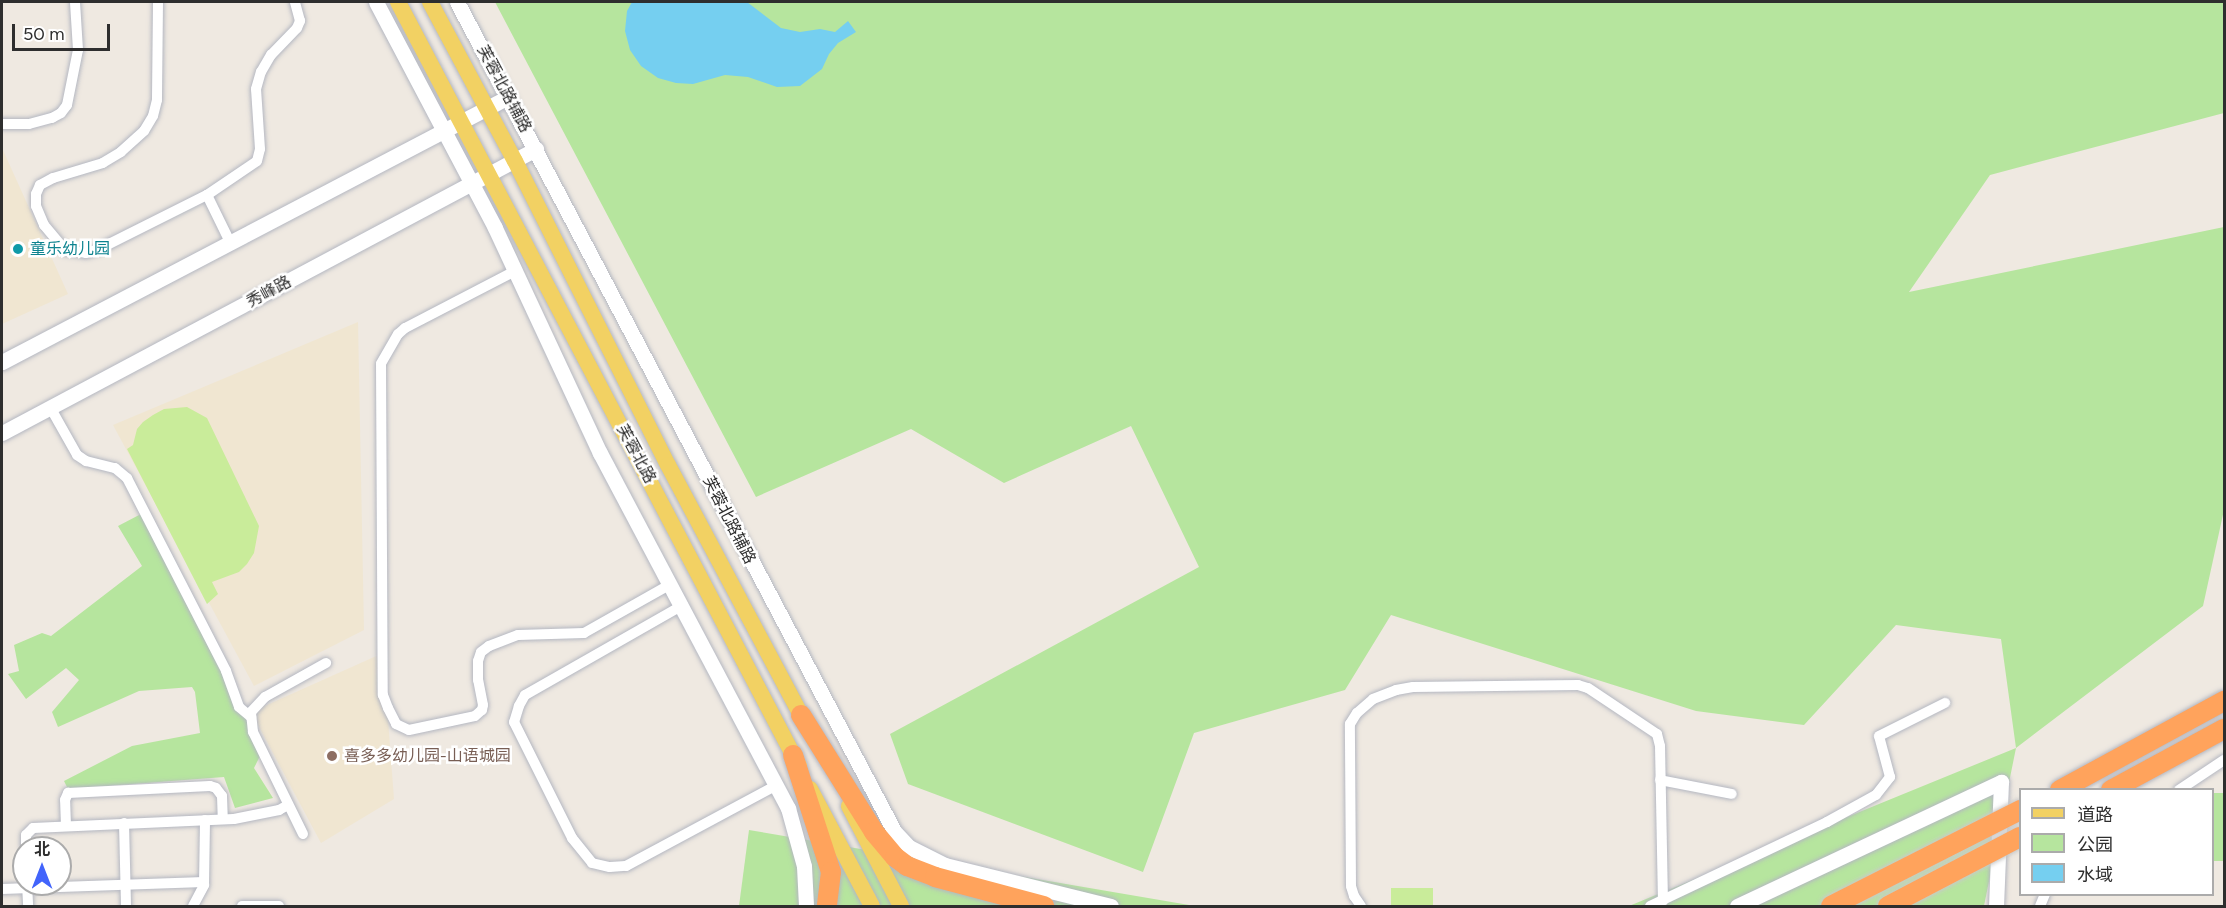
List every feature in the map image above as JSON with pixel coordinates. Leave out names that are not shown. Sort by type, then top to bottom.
[{"type":"highway","points":[[2062,788],[2224,700]]},
{"type":"highway","points":[[801,715],[874,832],[895,857],[907,866],[935,877],[1044,906]]},
{"type":"highway","points":[[2113,788],[2224,729]]},
{"type":"highway","points":[[793,755],[831,872],[827,906]]},
{"type":"highway","points":[[1832,906],[2019,811]]},
{"type":"highway","points":[[1888,906],[2019,838]]},
{"type":"main road","points":[[376,2],[472,184],[600,453],[777,785],[797,832],[804,866],[806,906]]},
{"type":"main road","name":"芙蓉北路","points":[[398,2],[463,121],[872,906]]},
{"type":"main road","name":"芙蓉北路","points":[[430,2],[515,161],[668,465],[901,906]]},
{"type":"main road","name":"芙蓉北路辅路","points":[[457,2],[894,831],[909,847],[945,865],[1111,906]]},
{"type":"main road","points":[[2,362],[508,97]]},
{"type":"main road","name":"秀峰路","points":[[2,433],[536,149]]},
{"type":"main road","points":[[1737,906],[2001,782],[1993,905]]},
{"type":"street","points":[[2,124],[29,123],[52,118],[61,113],[67,105],[78,50],[75,2]]},
{"type":"street","points":[[158,2],[157,100],[153,116],[144,132],[121,152],[103,163],[52,178],[40,185],[36,194],[36,206],[44,225],[65,250],[86,254],[207,195],[253,165],[259,156],[256,89],[261,72],[271,55],[297,28],[300,21],[295,2]]},
{"type":"street","points":[[207,195],[230,242]]},
{"type":"street","points":[[515,271],[405,328],[398,334],[381,364],[383,695],[388,708],[396,724],[409,730],[475,716],[482,710],[483,705],[478,680],[480,652],[489,646],[518,635],[584,633],[671,584]]},
{"type":"street","points":[[50,407],[77,455],[86,461],[116,468],[127,477],[226,671],[239,707],[251,717]]},
{"type":"street","points":[[683,605],[525,695],[519,706],[514,722],[572,838],[592,863],[610,867],[626,866],[777,785]]},
{"type":"street","points":[[303,834],[253,732],[251,717],[258,702],[326,663]]},
{"type":"street","points":[[1361,906],[1352,886],[1349,730],[1357,713],[1380,695],[1413,687],[1584,687],[1657,734],[1663,901]]},
{"type":"street","points":[[1650,906],[1827,822],[1876,795],[1890,777],[1879,736],[1945,703]]},
{"type":"street","points":[[2181,788],[2224,760]]},
{"type":"street","points":[[1660,780],[1732,794]]},
{"type":"street","points":[[66,826],[65,800],[68,793],[210,786],[216,788],[222,796],[223,819]]},
{"type":"street","points":[[27,836],[28,831],[66,826],[223,819],[279,810],[288,805]]},
{"type":"street","points":[[193,906],[204,882],[205,820]]},
{"type":"street","points":[[124,823],[126,906]]},
{"type":"street","points":[[72,885],[204,882]]},
{"type":"street","points":[[242,906],[279,906]]},
{"type":"shaded area","points":[[2,148],[68,294],[2,324]]},
{"type":"shaded area","points":[[358,322],[364,630],[254,686],[113,425]]},
{"type":"shaded area","name":"喜多多幼儿园-山语城园","points":[[383,653],[394,799],[321,843],[251,712]]},
{"type":"green space","points":[[495,2],[2224,2],[2224,113],[1990,175],[1909,292],[2224,227],[2224,510],[2203,606],[2016,748],[2001,639],[1896,625],[1804,725],[1696,711],[1391,615],[1345,690],[1194,733],[1143,872],[908,784],[890,734],[1199,567],[1131,426],[1004,483],[911,429],[756,497]]},
{"type":"green space","points":[[187,407],[207,418],[259,526],[254,553],[247,564],[239,572],[212,582],[218,594],[207,604],[127,449],[133,445],[137,429],[153,415],[164,409]]},
{"type":"green space","points":[[141,514],[244,714],[260,756],[254,768],[273,798],[235,808],[224,777],[68,789],[64,781],[132,746],[200,733],[195,692],[192,687],[139,691],[58,727],[52,712],[79,680],[66,668],[26,699],[8,674],[19,671],[14,645],[42,633],[51,636],[142,566],[118,526]]},
{"type":"green space","points":[[2016,748],[1984,906],[1629,906]]},
{"type":"green space","points":[[2214,793],[2224,793],[2224,861],[2214,861]]},
{"type":"green space","points":[[749,830],[1195,906],[739,906]]},
{"type":"green space","points":[[1391,888],[1433,888],[1433,906],[1391,906]]},
{"type":"water","points":[[632,2],[747,2],[781,28],[800,32],[820,29],[835,32],[848,21],[856,32],[838,43],[829,54],[822,69],[800,86],[777,87],[748,77],[725,75],[693,84],[676,83],[658,78],[641,66],[630,50],[625,31],[627,11]]},
{"type":"place","name":"童乐幼儿园","points":[[18,249]]},
{"type":"place","name":"喜多多幼儿园-山语城园","points":[[332,756]]}]
